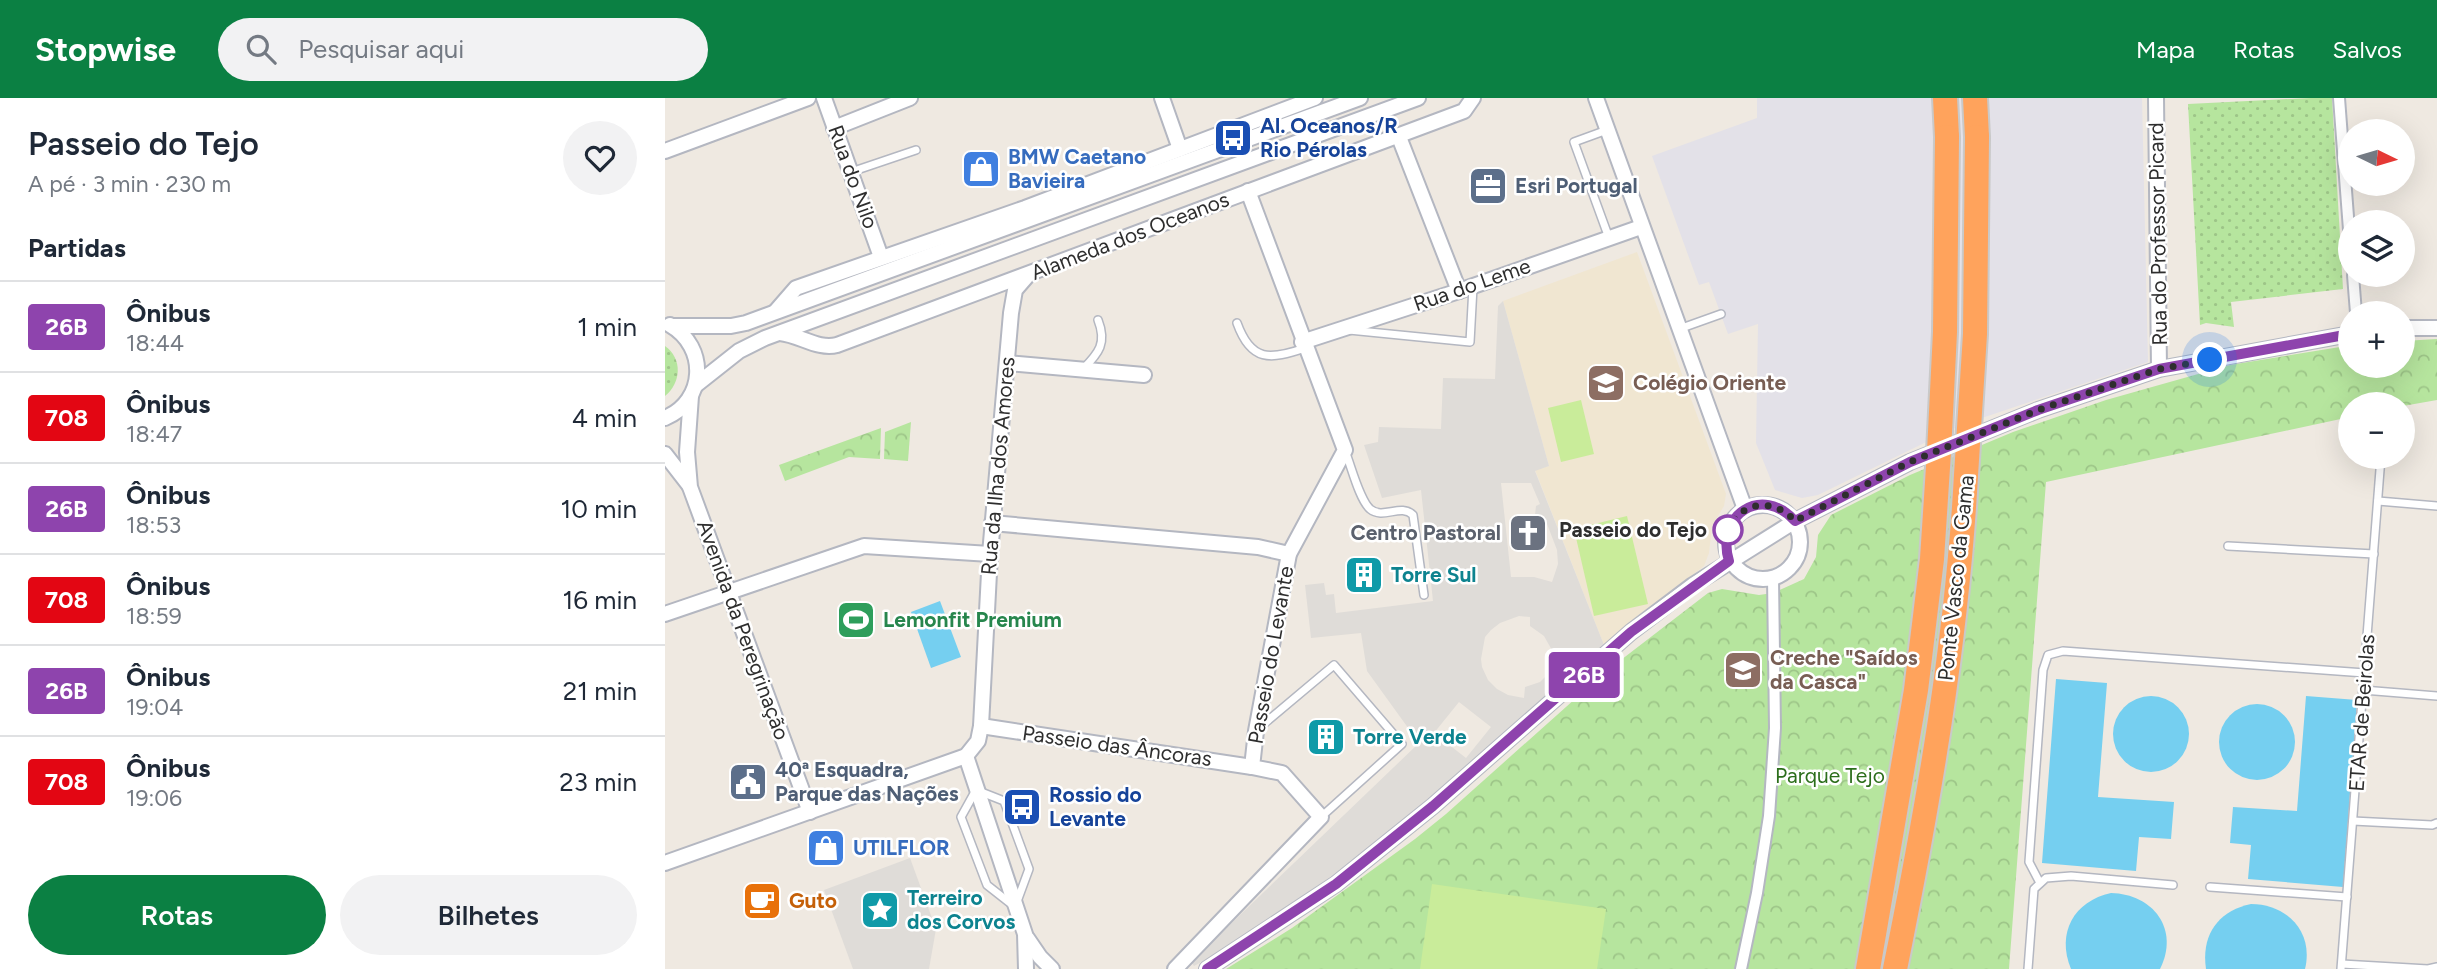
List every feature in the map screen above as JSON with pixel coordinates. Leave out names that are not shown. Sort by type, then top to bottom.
[{"type":"highway","name":"Ponte Vasco da Gama","points":[[1868,969],[1916,690],[1932,559],[1945,332],[1945,98]]},
{"type":"highway","name":"Ponte Vasco da Gama","points":[[1895,969],[1923,827],[1943,703],[1961,540],[1975,334],[1975,98]]},
{"type":"street","points":[[665,151],[808,98]]},
{"type":"street","name":"Rua do Nilo","points":[[824,98],[881,257]]},
{"type":"street","points":[[834,128],[910,98]]},
{"type":"street","points":[[1162,98],[1180,149]]},
{"type":"street","points":[[669,325],[730,326],[775,312],[1360,98]]},
{"type":"street","name":"Alameda dos Oceanos","points":[[665,418],[678,411],[694,391],[739,351],[779,333],[1418,98]]},
{"type":"street","name":"Alameda dos Oceanos","points":[[779,333],[791,334],[816,345],[831,346],[1399,137],[1464,111],[1473,98]]},
{"type":"street","points":[[1596,98],[1745,509]]},
{"type":"street","name":"Rua do Professor Picard","points":[[2156,98],[2159,369]]},
{"type":"street","points":[[2339,98],[2347,210]]},
{"type":"street","points":[[775,312],[796,288],[1025,208],[1312,99]]},
{"type":"street","points":[[1399,137],[1466,288]]},
{"type":"street","points":[[1248,191],[1345,450]]},
{"type":"street","name":"Rua do Leme","points":[[1304,345],[1337,329],[1466,288],[1641,227]]},
{"type":"street","name":"Rua da Ilha dos Amores","points":[[966,755],[978,741],[981,726],[992,523],[1011,313],[1015,290],[1028,275]]},
{"type":"street","points":[[983,291],[1000,294],[1011,313]]},
{"type":"street","name":"Avenida da Peregrinação","points":[[669,325],[689,342],[695,352],[698,374],[687,452],[690,487],[810,812]]},
{"type":"street","points":[[2415,328],[2437,328]]},
{"type":"street","points":[[1207,969],[1336,884],[1433,806],[1631,632],[1729,561],[1795,521],[1910,462],[2038,410],[2159,369],[2338,336]]},
{"type":"street","points":[[1007,363],[1144,375]]},
{"type":"street","name":"Passeio do Levante","points":[[1321,817],[1282,773],[1252,767],[1256,730],[1289,554],[1345,450]]},
{"type":"street","name":"Avenida da Peregrinação","points":[[665,454],[690,487]]},
{"type":"street","points":[[1754,505],[1774,506],[1795,521],[1800,533],[1799,552],[1789,569],[1773,578],[1755,579],[1729,561],[1726,546],[1728,529],[1745,509],[1754,505]]},
{"type":"street","points":[[992,523],[1258,547],[1289,554]]},
{"type":"street","points":[[665,614],[864,546],[990,554]]},
{"type":"street","points":[[1741,969],[1769,816],[1775,728],[1773,578]]},
{"type":"street","name":"Passeio das Âncoras","points":[[981,726],[1252,767]]},
{"type":"street","points":[[665,863],[966,755],[1025,934],[1040,957],[1052,969]]},
{"type":"street","points":[[1175,969],[1321,817]]},
{"type":"street","points":[[1025,934],[1026,969]]},
{"type":"lane","points":[[1607,130],[1574,142],[1609,238]]},
{"type":"lane","points":[[851,172],[916,150]]},
{"type":"lane","points":[[1337,329],[1470,342],[1466,288]]},
{"type":"lane","points":[[1679,329],[1721,314]]},
{"type":"lane","points":[[1082,369],[1101,349],[1103,340],[1098,320]]},
{"type":"lane","points":[[1237,323],[1248,347],[1262,355],[1283,356],[1304,345]]},
{"type":"lane","points":[[1345,450],[1367,507],[1380,513],[1403,510],[1412,515],[1424,595]]},
{"type":"lane","name":"ETAR de Beirolas","points":[[2342,966],[2380,469]]},
{"type":"lane","points":[[2378,500],[2437,506]]},
{"type":"lane","points":[[2228,546],[2374,554]]},
{"type":"lane","points":[[2040,883],[2029,862],[2043,670],[2047,655],[2063,651],[2365,673]]},
{"type":"lane","points":[[1256,730],[1334,665],[1402,744],[1321,817]]},
{"type":"lane","points":[[2363,690],[2437,696]]},
{"type":"lane","points":[[977,790],[1004,801],[1029,869],[1015,907],[987,885],[961,817],[977,790]]},
{"type":"lane","points":[[2353,821],[2437,823]]},
{"type":"lane","points":[[2028,969],[2034,889],[2046,878],[2071,876],[2173,885]]},
{"type":"lane","points":[[2210,887],[2347,897]]},
{"type":"lane","points":[[2342,966],[2437,967]]},
{"type":"shaded area","points":[[1757,98],[2142,98],[2148,362],[1961,425],[1818,495],[1802,498],[1775,490],[1756,443],[1758,324],[1728,334],[1709,282],[1699,285],[1652,156],[1757,118]]},
{"type":"shaded area","name":"Colégio Oriente","points":[[1637,252],[1726,494],[1724,506],[1712,526],[1709,553],[1704,566],[1604,645],[1535,470],[1549,466],[1503,301]]},
{"type":"shaded area","points":[[1503,301],[1549,466],[1535,471],[1604,645],[1430,801],[1326,880],[1194,966],[1191,962],[1419,743],[1367,671],[1361,633],[1311,638],[1305,585],[1324,583],[1326,595],[1334,594],[1336,613],[1433,601],[1421,490],[1382,498],[1364,445],[1378,442],[1379,427],[1441,429],[1443,378],[1495,379],[1498,306]],"holes":[[[1501,483],[1531,483],[1540,504],[1536,506],[1535,515],[1544,516],[1557,550],[1558,564],[1552,582],[1534,577],[1511,577]],[[1519,616],[1530,617],[1530,626],[1544,636],[1553,652],[1560,653],[1560,656],[1555,656],[1555,661],[1559,662],[1560,666],[1552,666],[1540,682],[1525,687],[1524,698],[1508,695],[1497,689],[1488,680],[1482,667],[1485,637],[1500,623]],[[1459,702],[1491,727],[1466,758],[1434,733]]]},
{"type":"shaded area","name":"Terreiro dos Corvos","points":[[910,858],[936,929],[929,969],[853,969],[824,890]]},
{"type":"green space","points":[[2332,98],[2338,210],[2338,287],[2343,289],[2231,302],[2234,327],[2206,323],[2200,325],[2188,104]]},
{"type":"green space","name":"Parque Tejo","points":[[2437,339],[2437,400],[2415,404],[2415,392],[2338,392],[2338,420],[2046,482],[2009,969],[1226,969],[1292,928],[1415,839],[1604,673],[1708,593],[1722,589],[1759,595],[1773,593],[1804,579],[1816,557],[1818,535],[1831,515],[1910,475],[2013,432],[2106,400],[2230,365],[2338,347],[2338,378],[2415,378],[2415,340]]},
{"type":"green space","points":[[665,346],[675,357],[678,371],[674,385],[665,396]]},
{"type":"green space","points":[[1581,400],[1594,454],[1561,462],[1548,408]]},
{"type":"green space","points":[[911,422],[908,461],[884,459],[885,432]]},
{"type":"green space","points":[[881,428],[880,459],[849,457],[785,481],[779,465]]},
{"type":"green space","points":[[1627,516],[1648,604],[1594,616],[1574,529]]},
{"type":"green space","points":[[1432,884],[1606,909],[1597,969],[1420,969]]},
{"type":"water","points":[[940,601],[961,657],[931,668],[911,612]]},
{"type":"water","points":[[2056,679],[2107,683],[2098,797],[2174,802],[2171,839],[2139,837],[2136,871],[2042,863]]},
{"type":"water","points":[[2151,696],[2166,699],[2178,707],[2186,719],[2189,734],[2186,749],[2178,761],[2166,769],[2151,772],[2136,769],[2124,761],[2116,749],[2113,734],[2116,719],[2124,707],[2136,699]]},
{"type":"water","points":[[2306,696],[2357,700],[2343,887],[2248,879],[2251,845],[2230,843],[2233,807],[2297,811]]},
{"type":"water","points":[[2250,704],[2264,704],[2278,710],[2289,721],[2295,742],[2292,757],[2284,769],[2264,780],[2250,780],[2236,774],[2225,763],[2219,749],[2219,735],[2225,721],[2236,710]]},
{"type":"water","points":[[2111,893],[2139,900],[2159,916],[2167,940],[2160,969],[2071,969],[2066,943],[2071,920],[2087,903]]},
{"type":"water","points":[[2251,904],[2276,909],[2295,923],[2305,943],[2305,969],[2206,969],[2206,945],[2214,926],[2229,912]]},
{"type":"bus line","name":"26B","points":[[1207,969],[1336,884],[1433,806],[1631,632],[1729,561],[1726,546],[1728,529],[1732,521],[1745,509],[1754,505],[1774,506],[1795,521],[1910,462],[2038,410],[2159,369],[2338,336]]},
{"type":"place","name":"Al. Oceanos/R Rio Pérolas","points":[[1233,138]]},
{"type":"place","name":"BMW Caetano Bavieira","points":[[981,169]]},
{"type":"place","name":"Esri Portugal","points":[[1488,186]]},
{"type":"place","name":"Colégio Oriente","points":[[1606,383]]},
{"type":"place","name":"Passeio do Tejo","points":[[1728,530]]},
{"type":"place","name":"Centro Pastoral","points":[[1528,533]]},
{"type":"place","name":"Torre Sul","points":[[1364,575]]},
{"type":"place","name":"Lemonfit Premium","points":[[856,620]]},
{"type":"place","name":"Creche \"Saídos da Casca\"","points":[[1743,670]]},
{"type":"place","name":"Torre Verde","points":[[1326,737]]},
{"type":"place","name":"40ª Esquadra, Parque das Nações","points":[[748,782]]},
{"type":"place","name":"Rossio do Levante","points":[[1022,807]]},
{"type":"place","name":"UTILFLOR","points":[[826,848]]},
{"type":"place","name":"Guto","points":[[762,901]]},
{"type":"place","name":"Terreiro dos Corvos","points":[[880,910]]},
{"type":"route","points":[[1728,530],[1738,514],[1754,505],[1774,506],[1795,521],[1910,462],[2038,410],[2159,369],[2210,360]]}]
